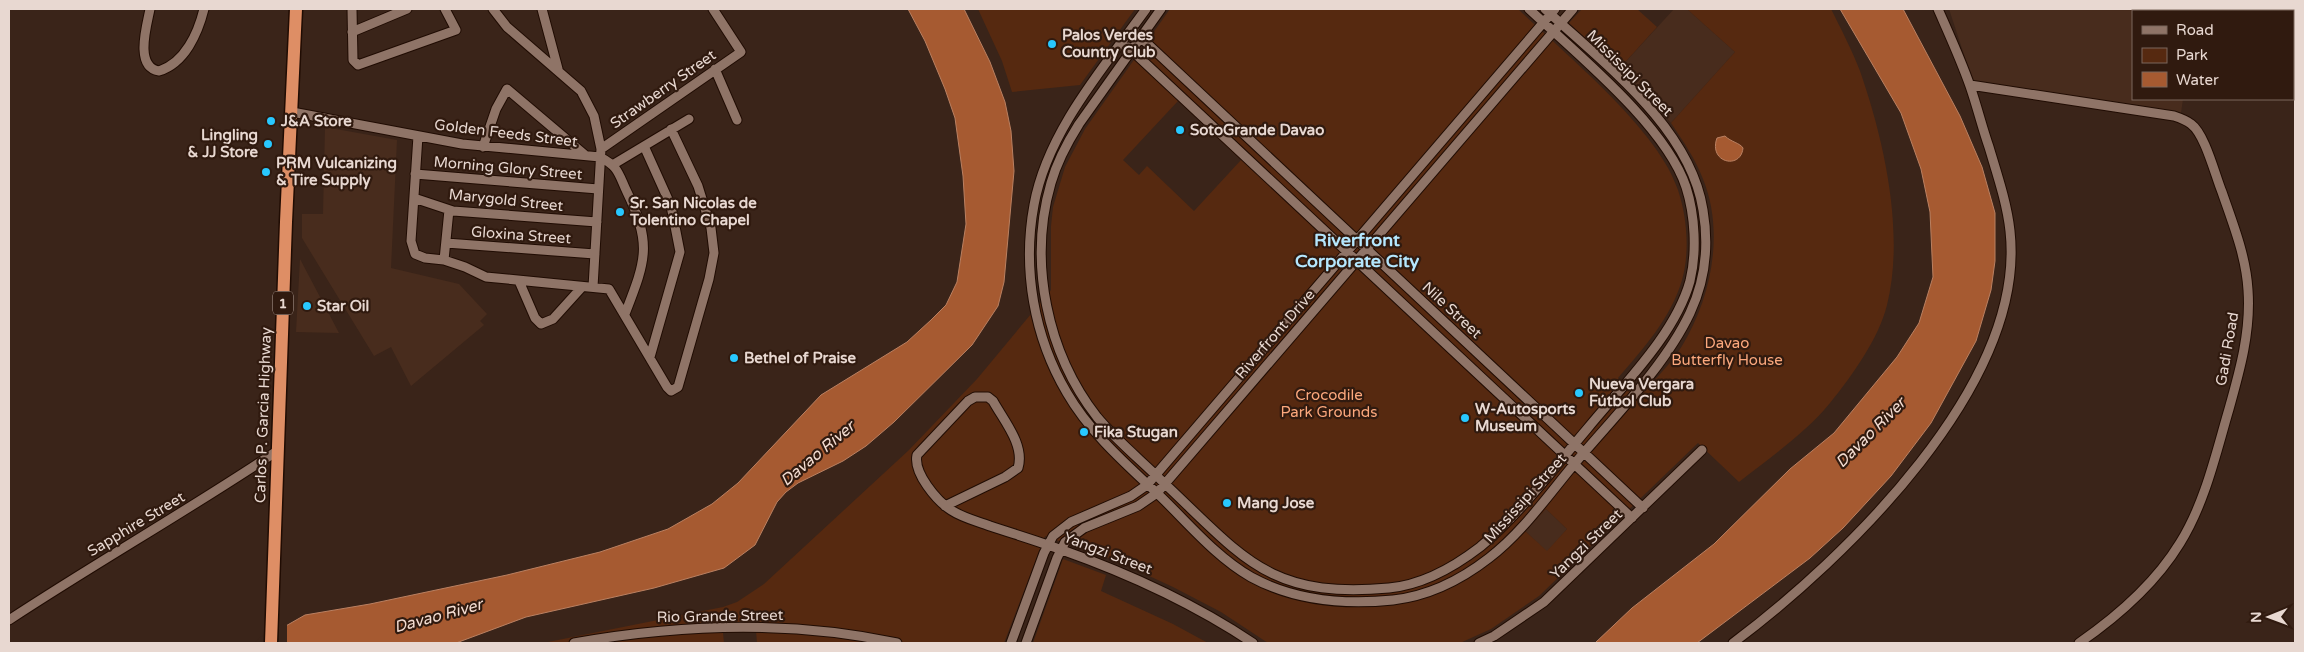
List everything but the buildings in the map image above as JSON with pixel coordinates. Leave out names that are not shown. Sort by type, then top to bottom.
[{"type":"highway","name":"Carlos P. Garcia Highway","points":[[271,643],[277,451],[296,9]]},
{"type":"street","points":[[150,9],[144,51],[146,62],[152,68],[159,71],[181,57],[193,40],[204,9]]},
{"type":"street","points":[[352,9],[353,60],[356,64],[361,65],[456,30],[445,9]]},
{"type":"street","points":[[352,32],[407,9]]},
{"type":"street","points":[[493,9],[507,27],[558,70],[586,97],[598,129],[601,153],[593,288]]},
{"type":"street","points":[[542,9],[558,70]]},
{"type":"street","name":"Strawberry Street","points":[[601,153],[741,52],[713,9]]},
{"type":"street","name":"Mississipi Street","points":[[1146,9],[1070,118],[1047,161],[1034,202],[1030,262],[1034,313],[1067,394],[1090,425],[1147,484],[1212,546],[1249,576],[1276,588],[1323,601],[1395,600],[1418,595],[1464,575],[1502,547],[1675,342],[1691,312],[1704,266],[1706,235],[1697,183],[1670,135],[1644,102],[1561,24],[1550,11]]},
{"type":"street","name":"Mississipi Street","points":[[1161,9],[1078,124],[1057,164],[1046,205],[1042,262],[1046,309],[1078,390],[1098,418],[1222,539],[1258,567],[1278,578],[1323,590],[1393,588],[1413,584],[1456,563],[1492,536],[1565,455],[1666,331],[1681,304],[1689,282],[1694,258],[1692,211],[1686,186],[1661,143],[1636,111],[1529,9]]},
{"type":"street","name":"Riverfront Drive","points":[[1026,643],[1061,549],[1078,531],[1138,506],[1157,493],[1573,9]]},
{"type":"street","points":[[1733,643],[1820,573],[1892,496],[1933,445],[1963,401],[1995,339],[2007,294],[2010,266],[2010,231],[1996,172],[1970,85],[1938,9]]},
{"type":"street","name":"Riverfront Drive","points":[[1012,643],[1048,545],[1058,531],[1071,522],[1131,496],[1156,475],[1544,22],[1550,11]]},
{"type":"street","name":"Nile Street","points":[[1132,29],[1643,508]]},
{"type":"street","name":"Nile Street","points":[[1123,42],[1632,518]]},
{"type":"street","points":[[715,69],[737,120]]},
{"type":"street","name":"Gadi Road","points":[[1970,85],[2174,116],[2192,125],[2204,145],[2238,237],[2244,259],[2248,306],[2245,347],[2223,429],[2195,514],[2180,543],[2139,594],[2117,615],[2079,643]]},
{"type":"street","points":[[483,147],[496,109],[508,89],[585,156]]},
{"type":"street","name":"Golden Feeds Street","points":[[292,112],[483,147],[585,156],[601,153]]},
{"type":"street","points":[[1070,118],[1078,124]]},
{"type":"street","points":[[614,164],[688,119]]},
{"type":"street","points":[[418,136],[412,241],[415,254],[424,258],[444,260],[470,268],[486,277],[612,291],[666,387],[672,391],[678,386],[709,279],[714,253],[711,228],[698,186],[671,129]]},
{"type":"street","points":[[644,146],[669,199],[676,225],[680,252],[650,358]]},
{"type":"street","points":[[601,153],[614,164],[635,208],[642,228],[645,250],[641,271],[625,314]]},
{"type":"street","name":"Morning Glory Street","points":[[415,174],[598,189]]},
{"type":"street","name":"Marygold Street","points":[[414,198],[449,210],[596,222]]},
{"type":"street","points":[[444,260],[449,210]]},
{"type":"street","name":"Gloxina Street","points":[[446,243],[595,254]]},
{"type":"street","points":[[518,281],[535,318],[541,324],[553,319],[582,287]]},
{"type":"street","name":"Yangzi Street","points":[[945,506],[997,482],[1018,468],[1020,462],[1018,445],[993,401],[988,397],[981,396],[968,401],[917,454],[916,464],[925,482],[945,506],[962,516],[1116,569],[1217,618],[1253,643]]},
{"type":"street","name":"Yangzi Street","points":[[1479,643],[1494,636],[1544,602],[1702,450]]},
{"type":"street","name":"Sapphire Street","points":[[9,620],[57,588],[208,498],[277,451]]},
{"type":"street","points":[[1492,536],[1502,547]]},
{"type":"street","name":"Rio Grande Street","points":[[574,643],[648,631],[754,626],[849,634],[897,643]]},
{"type":"shaded area","points":[[1674,9],[1687,9],[1735,52],[1671,123],[1650,97],[1619,69]]},
{"type":"shaded area","points":[[1949,9],[2195,9],[2132,10],[2132,100],[2183,100],[2181,113],[1973,82]]},
{"type":"shaded area","points":[[325,127],[397,140],[391,268],[459,284],[487,314],[480,321],[484,325],[411,386],[391,347],[374,356],[302,238],[302,214],[323,214]]},
{"type":"shaded area","points":[[300,259],[339,333],[296,332]]},
{"type":"shaded area","points":[[1546,509],[1567,529],[1547,552],[1525,531]]},
{"type":"green space","name":"Palos Verdes Country Club","points":[[978,9],[1135,9],[1080,85],[1012,92],[1002,61]]},
{"type":"green space","name":"Crocodile Park Grounds","points":[[1170,9],[1518,9],[1584,70],[1631,118],[1668,167],[1678,190],[1684,212],[1687,246],[1682,280],[1664,320],[1618,378],[1640,396],[1668,366],[1682,346],[1701,307],[1712,265],[1714,243],[1710,200],[1696,164],[1671,123],[1735,52],[1687,9],[1831,9],[1860,71],[1884,156],[1893,217],[1894,247],[1892,277],[1887,305],[1878,330],[1864,356],[1847,381],[1810,425],[1775,454],[1739,482],[1698,443],[1539,596],[1491,629],[1460,643],[1268,643],[1221,612],[1173,587],[1119,562],[1045,536],[1004,643],[757,643],[756,631],[723,633],[724,643],[543,643],[723,607],[737,602],[764,584],[909,450],[977,379],[1051,290],[1051,226],[1053,207],[1065,167],[1085,129]],"holes":[[[1178,101],[1241,160],[1194,211],[1147,166],[1139,175],[1123,160]],[[1546,509],[1567,529],[1547,551],[1525,531]]]},
{"type":"green space","points":[[1582,9],[1637,9],[1657,27],[1619,69],[1569,23]]},
{"type":"green space","points":[[1063,559],[1106,575],[1101,591],[1173,624],[1208,643],[1033,643]]},
{"type":"water","name":"Davao River","points":[[908,9],[964,9],[990,62],[1005,102],[1011,131],[1014,171],[1004,282],[998,306],[972,345],[894,422],[866,446],[843,461],[798,483],[786,492],[777,502],[755,545],[724,568],[654,588],[526,617],[456,643],[256,643],[305,615],[370,604],[507,575],[600,552],[668,529],[712,504],[738,483],[821,395],[907,342],[931,320],[946,305],[957,282],[966,224],[963,176],[955,118],[925,41]]},
{"type":"water","name":"Davao River","points":[[1840,9],[1903,9],[1960,116],[1982,167],[1995,213],[1995,261],[1991,290],[1976,341],[1931,423],[1891,476],[1843,528],[1810,558],[1697,643],[1595,643],[1632,608],[1714,544],[1790,469],[1834,433],[1897,357],[1919,323],[1933,277],[1930,212],[1921,169],[1901,113]]},
{"type":"water","points":[[1725,136],[1743,148],[1741,155],[1732,161],[1726,161],[1721,158],[1715,147],[1717,138]]},
{"type":"pier","points":[[287,622],[287,643],[255,643],[259,638]]},
{"type":"place","name":"Palos Verdes Country Club","points":[[1052,44]]},
{"type":"place","name":"J&A Store","points":[[271,121]]},
{"type":"place","name":"SotoGrande Davao","points":[[1180,130]]},
{"type":"place","name":"Lingling & JJ Store","points":[[268,144]]},
{"type":"place","name":"PRM Vulcanizing & Tire Supply","points":[[266,172]]},
{"type":"place","name":"Sr. San Nicolas de Tolentino Chapel","points":[[620,212]]},
{"type":"place","name":"Star Oil","points":[[307,306]]},
{"type":"place","name":"Bethel of Praise","points":[[734,358]]},
{"type":"place","name":"Nueva Vergara Fútbol Club","points":[[1579,393]]},
{"type":"place","name":"W-Autosports Museum","points":[[1465,418]]},
{"type":"place","name":"Fika Stugan","points":[[1084,432]]},
{"type":"place","name":"Mang Jose","points":[[1227,503]]},
{"type":"district","name":"Riverfront Corporate City","points":[[1357,250]]},
{"type":"park label","name":"Davao Butterfly House","points":[[1727,352]]}]
